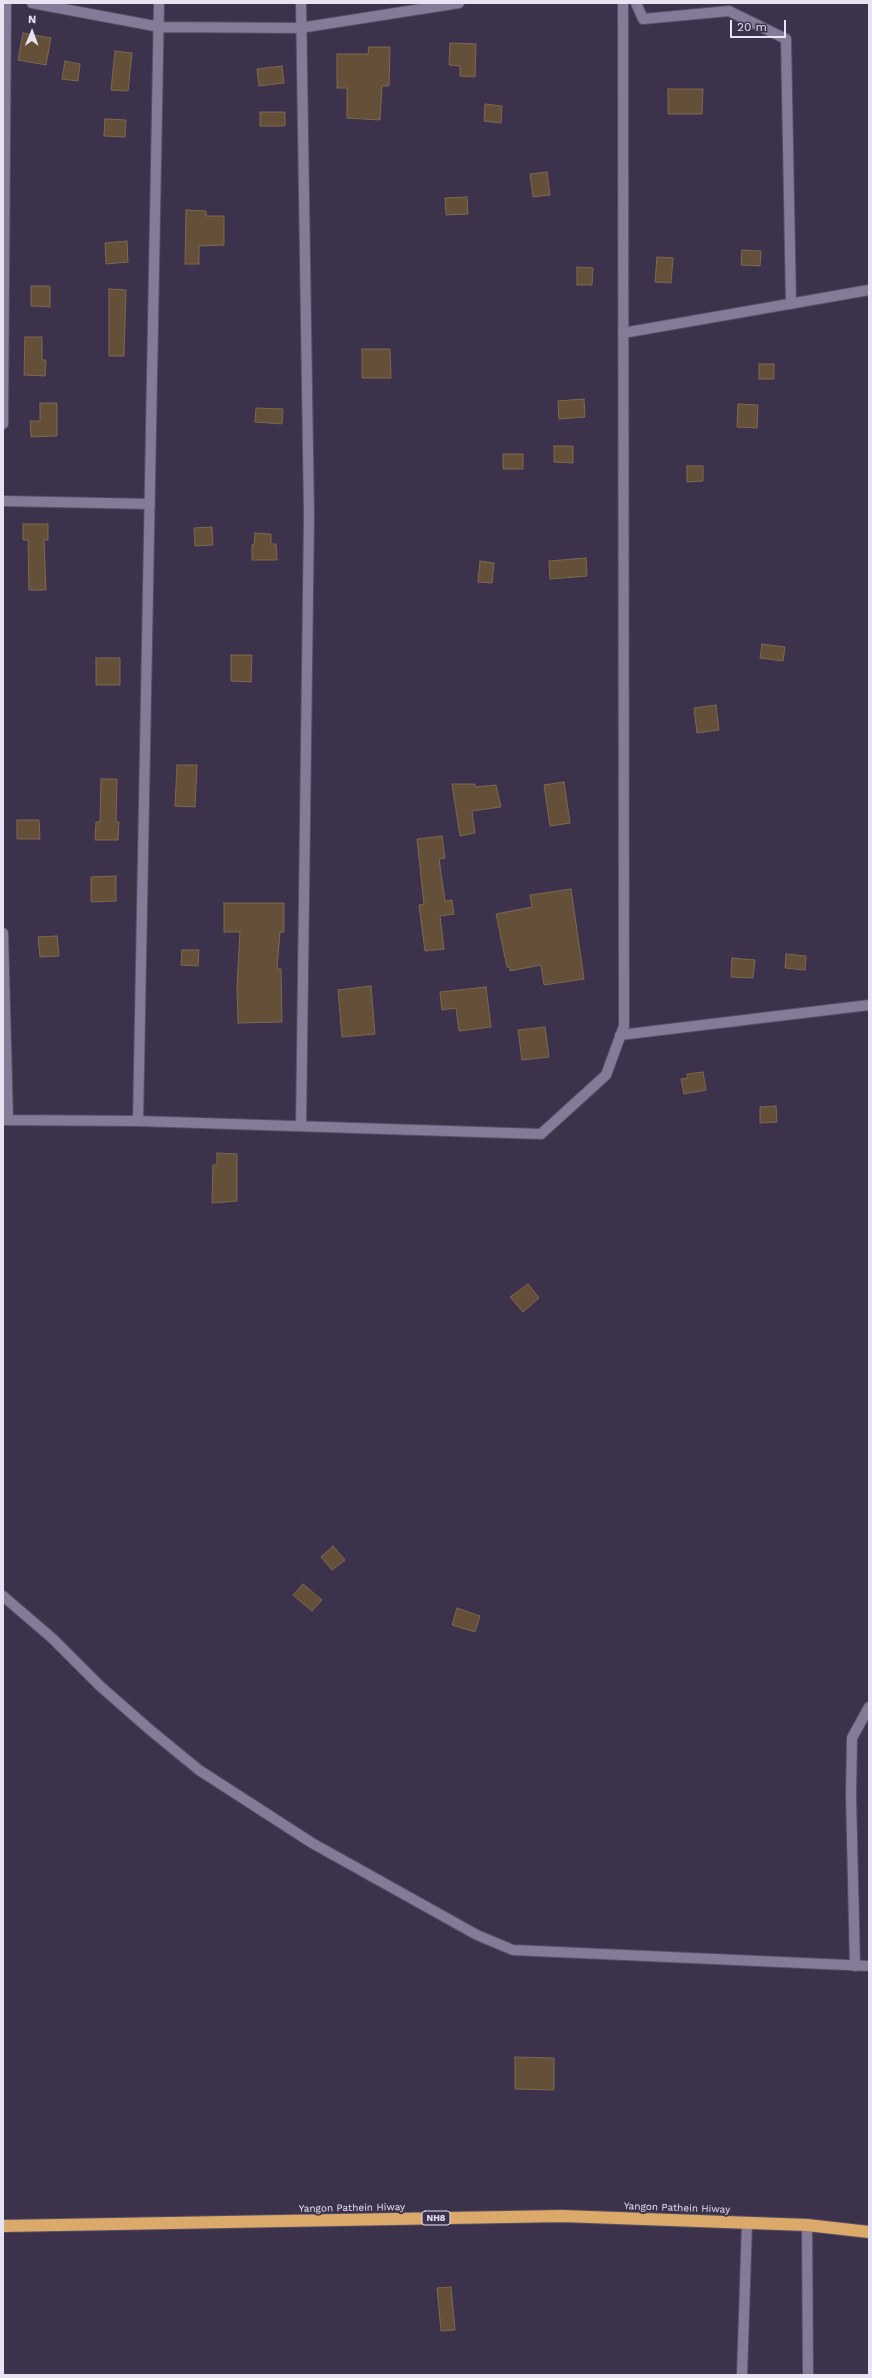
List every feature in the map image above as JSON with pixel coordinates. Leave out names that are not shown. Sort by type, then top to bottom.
[{"type":"highway","name":"Yangon Pathein Hiway","points":[[3,2226],[562,2216],[807,2225],[869,2232]]},
{"type":"street","points":[[3,424],[6,3]]},
{"type":"street","points":[[32,3],[160,27],[300,28],[459,3]]},
{"type":"street","points":[[138,1121],[160,3]]},
{"type":"street","points":[[301,3],[300,28],[309,516],[301,1126]]},
{"type":"street","points":[[3,933],[6,1120],[138,1121],[541,1134],[606,1075],[624,1026],[623,3]]},
{"type":"street","points":[[636,3],[643,19],[729,12],[786,39],[790,304]]},
{"type":"street","points":[[623,333],[869,290]]},
{"type":"street","points":[[3,500],[150,504]]},
{"type":"street","points":[[620,1035],[869,1005]]},
{"type":"street","points":[[3,1596],[52,1638],[100,1686],[199,1770],[312,1843],[477,1935],[513,1950],[869,1966]]},
{"type":"street","points":[[855,1966],[851,1795],[852,1738],[869,1707]]},
{"type":"street","points":[[742,2375],[747,2223]]},
{"type":"street","points":[[807,2225],[808,2375]]},
{"type":"building","points":[[23,33],[51,38],[46,65],[18,60]]},
{"type":"building","points":[[450,43],[476,44],[475,77],[460,76],[460,66],[449,65]]},
{"type":"building","points":[[369,47],[390,47],[389,86],[382,86],[380,120],[347,118],[347,88],[337,88],[337,54],[368,54]]},
{"type":"building","points":[[115,51],[132,53],[128,91],[111,90]]},
{"type":"building","points":[[65,61],[80,64],[78,81],[62,79]]},
{"type":"building","points":[[282,66],[284,83],[259,86],[257,69]]},
{"type":"building","points":[[668,89],[703,89],[702,114],[668,114]]},
{"type":"building","points":[[485,104],[502,106],[501,123],[484,121]]},
{"type":"building","points":[[260,112],[285,112],[285,126],[260,126]]},
{"type":"building","points":[[105,119],[126,120],[125,137],[104,136]]},
{"type":"building","points":[[547,172],[550,195],[533,197],[530,174]]},
{"type":"building","points":[[467,197],[468,214],[446,215],[445,198]]},
{"type":"building","points":[[186,210],[206,211],[206,216],[224,216],[224,245],[199,246],[199,264],[185,264]]},
{"type":"building","points":[[127,241],[128,262],[106,264],[105,243]]},
{"type":"building","points":[[742,250],[761,251],[760,266],[741,265]]},
{"type":"building","points":[[657,257],[673,258],[671,283],[655,282]]},
{"type":"building","points":[[577,267],[593,268],[592,285],[577,285]]},
{"type":"building","points":[[31,286],[50,286],[50,307],[31,306]]},
{"type":"building","points":[[109,289],[126,290],[124,356],[109,356]]},
{"type":"building","points":[[25,337],[42,337],[42,360],[46,360],[45,376],[24,375]]},
{"type":"building","points":[[362,349],[390,349],[391,378],[362,378]]},
{"type":"building","points":[[759,364],[774,364],[774,379],[759,379]]},
{"type":"building","points":[[584,399],[585,417],[559,419],[558,401]]},
{"type":"building","points":[[40,403],[57,403],[57,436],[31,437],[30,421],[40,421]]},
{"type":"building","points":[[738,404],[758,405],[757,428],[737,427]]},
{"type":"building","points":[[256,408],[283,409],[282,424],[255,422]]},
{"type":"building","points":[[554,446],[573,446],[573,463],[554,462]]},
{"type":"building","points":[[503,454],[523,454],[523,469],[503,469]]},
{"type":"building","points":[[687,466],[703,466],[703,481],[687,482]]},
{"type":"building","points":[[23,524],[48,524],[48,540],[44,540],[46,590],[29,590],[28,540],[23,540]]},
{"type":"building","points":[[212,527],[213,545],[195,546],[194,528]]},
{"type":"building","points":[[255,533],[271,534],[271,544],[276,544],[277,560],[252,560],[252,545],[254,545]]},
{"type":"building","points":[[586,558],[587,576],[550,579],[549,561]]},
{"type":"building","points":[[480,561],[494,563],[492,583],[478,582]]},
{"type":"building","points":[[762,644],[785,647],[783,661],[760,658]]},
{"type":"building","points":[[231,655],[252,655],[251,682],[231,681]]},
{"type":"building","points":[[96,658],[120,658],[120,685],[96,685]]},
{"type":"building","points":[[716,705],[719,730],[697,733],[694,708]]},
{"type":"building","points":[[177,765],[197,765],[195,807],[175,806]]},
{"type":"building","points":[[101,779],[117,779],[116,822],[119,822],[118,840],[95,840],[96,822],[100,822]]},
{"type":"building","points":[[564,782],[570,823],[550,826],[544,785]]},
{"type":"building","points":[[452,784],[475,784],[475,787],[496,785],[501,807],[472,811],[475,833],[460,836]]},
{"type":"building","points":[[17,820],[39,820],[40,839],[17,839]]},
{"type":"building","points":[[442,836],[445,858],[439,859],[445,901],[452,900],[454,914],[440,916],[444,949],[425,951],[419,905],[424,904],[417,839]]},
{"type":"building","points":[[116,876],[116,901],[91,902],[91,877]]},
{"type":"building","points":[[571,889],[584,979],[544,985],[541,965],[510,971],[510,967],[507,967],[496,914],[532,907],[530,895]]},
{"type":"building","points":[[224,903],[284,903],[284,932],[280,932],[277,969],[281,969],[282,1022],[238,1023],[237,987],[240,932],[224,932]]},
{"type":"building","points":[[57,936],[59,956],[40,957],[38,937]]},
{"type":"building","points":[[182,950],[199,950],[198,966],[181,965]]},
{"type":"building","points":[[786,954],[806,956],[805,970],[785,968]]},
{"type":"building","points":[[732,958],[755,960],[753,978],[731,977]]},
{"type":"building","points":[[371,986],[375,1034],[342,1037],[338,990]]},
{"type":"building","points":[[486,987],[491,1027],[459,1031],[456,1008],[442,1010],[440,992]]},
{"type":"building","points":[[545,1027],[549,1057],[522,1060],[518,1030]]},
{"type":"building","points":[[703,1072],[706,1090],[684,1094],[681,1079],[688,1078],[687,1074]]},
{"type":"building","points":[[776,1106],[777,1122],[760,1123],[760,1107]]},
{"type":"building","points":[[217,1153],[237,1154],[237,1201],[212,1203],[213,1165],[217,1165]]},
{"type":"building","points":[[528,1284],[539,1298],[523,1312],[510,1297]]},
{"type":"building","points":[[333,1546],[345,1560],[332,1570],[321,1557]]},
{"type":"building","points":[[303,1584],[322,1600],[312,1611],[293,1595]]},
{"type":"building","points":[[457,1608],[480,1616],[475,1632],[452,1625]]},
{"type":"building","points":[[515,2057],[554,2058],[554,2090],[515,2089]]},
{"type":"building","points":[[451,2287],[455,2330],[441,2331],[437,2288]]}]
